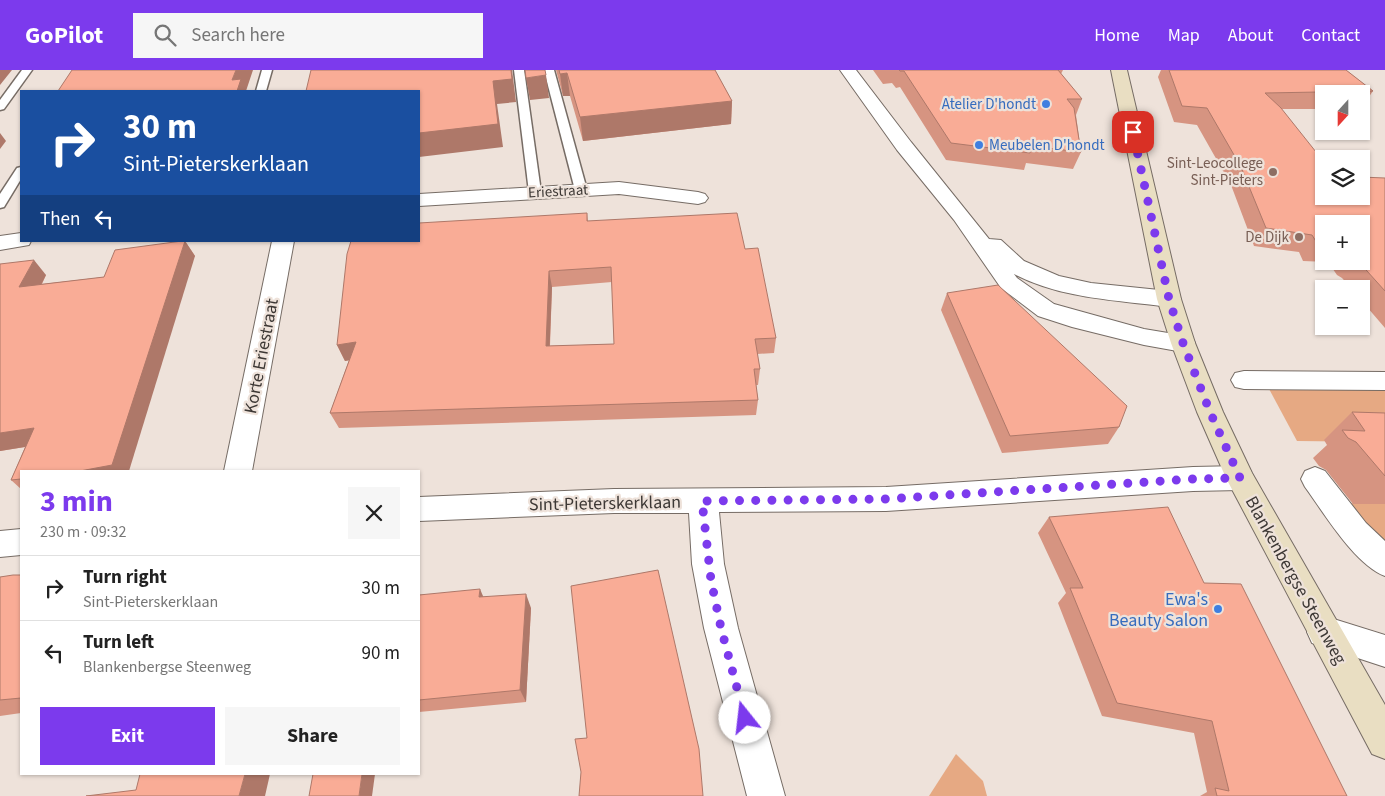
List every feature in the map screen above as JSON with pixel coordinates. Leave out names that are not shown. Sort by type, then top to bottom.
[{"type":"main road","name":"Blankenbergse Steenweg","points":[[1119,70],[1169,299],[1183,343],[1210,412],[1240,478],[1385,741]]},
{"type":"street","points":[[848,70],[904,146],[961,216],[1009,283],[1046,310],[1081,322],[1135,335],[1183,343]]},
{"type":"street","name":"Eriestraat","points":[[420,200],[619,188],[698,198]]},
{"type":"street","points":[[961,216],[1015,265],[1037,276],[1060,284],[1169,299]]},
{"type":"street","points":[[0,243],[20,240]]},
{"type":"street","name":"Korte Eriestraat","points":[[238,470],[283,242]]},
{"type":"street","points":[[1244,380],[1385,381]]},
{"type":"street","name":"Sint-Pieterskerklaan","points":[[420,509],[614,501],[886,499],[1193,479],[1240,478]]},
{"type":"street","points":[[1310,479],[1354,532],[1385,562]]},
{"type":"street","points":[[702,501],[708,564],[721,628],[766,796]]},
{"type":"street","points":[[0,544],[20,542]]},
{"type":"street","points":[[1324,632],[1385,651]]},
{"type":"lane","points":[[0,107],[27,70]]},
{"type":"lane","points":[[261,90],[268,70]]},
{"type":"lane","points":[[519,70],[535,192]]},
{"type":"lane","points":[[549,70],[581,190]]},
{"type":"lane","points":[[0,204],[20,172]]},
{"type":"shaded area","points":[[1385,373],[1385,442],[1297,441],[1261,374]]},
{"type":"shaded area","points":[[1342,503],[1385,504],[1385,575]]},
{"type":"shaded area","points":[[956,754],[983,781],[987,796],[929,796]]},
{"type":"building","points":[[72,70],[236,70],[232,80],[241,79],[237,90],[59,90]]},
{"type":"building","points":[[311,70],[511,70],[512,79],[493,81],[498,124],[420,133],[420,90],[306,90]]},
{"type":"building","points":[[525,70],[545,70],[546,75],[526,78]]},
{"type":"building","points":[[559,70],[715,70],[732,101],[580,117],[567,73],[560,74]]},
{"type":"building","points":[[899,70],[1058,70],[1082,99],[1067,99],[1074,108],[1081,152],[1030,146],[1030,153],[951,143],[904,71]]},
{"type":"building","points":[[1169,70],[1346,70],[1365,85],[1315,85],[1315,92],[1265,93],[1281,108],[1315,151],[1315,205],[1370,205],[1370,177],[1385,178],[1385,291],[1366,270],[1370,270],[1370,215],[1315,215],[1315,240],[1312,235],[1266,228],[1241,167],[1207,108],[1182,106]]},
{"type":"building","points":[[587,213],[587,221],[737,213],[745,249],[758,248],[776,338],[755,339],[760,369],[754,369],[758,400],[330,413],[356,342],[337,345],[347,254],[351,242],[420,242],[420,223]],"holes":[[[611,267],[614,344],[546,346],[549,271]]]},
{"type":"building","points":[[185,242],[112,465],[85,470],[20,470],[20,479],[11,480],[34,428],[0,433],[0,264],[34,260],[19,287],[104,277],[115,250]]},
{"type":"building","points":[[998,285],[1127,406],[1119,427],[1010,436],[947,293]]},
{"type":"building","points":[[1352,412],[1385,413],[1385,476],[1356,442],[1348,438],[1342,430],[1365,431]]},
{"type":"building","points":[[1168,507],[1204,583],[1241,584],[1347,796],[1217,796],[1215,788],[1229,791],[1212,721],[1117,703],[1070,588],[1083,588],[1049,517]]},
{"type":"building","points":[[658,570],[699,749],[703,796],[579,796],[581,772],[575,739],[587,738],[571,586]]},
{"type":"building","points":[[20,575],[20,698],[0,700],[0,577]]},
{"type":"building","points":[[480,589],[479,597],[526,594],[520,690],[420,700],[420,595]]},
{"type":"building","points":[[140,775],[245,775],[239,796],[86,796],[136,790]]},
{"type":"building","points":[[313,775],[362,775],[359,796],[309,796]]},
{"type":"place","name":"Atelier D'hondt","points":[[1046,104]]},
{"type":"place","name":"Meubelen D'hondt","points":[[979,145]]},
{"type":"place","name":"Sint-Leocollege Sint-Pieters","points":[[1273,172]]},
{"type":"place","name":"De Dijk","points":[[1299,237]]},
{"type":"place","name":"Ewa's Beauty Salon","points":[[1218,609]]},
{"type":"route","points":[[745,718],[721,628],[711,580],[702,501],[886,499],[1193,479],[1240,478],[1210,412],[1183,343],[1169,299],[1133,132]]}]
